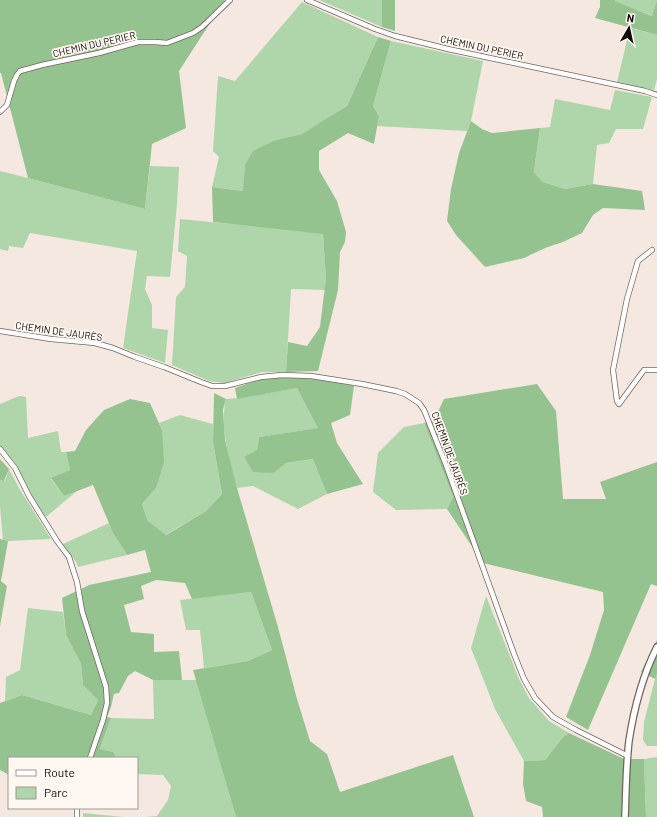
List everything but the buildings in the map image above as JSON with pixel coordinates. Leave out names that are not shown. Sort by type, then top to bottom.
[{"type":"street","name":"CHEMIN DU PERIER","points":[[0,112],[7,105],[14,81],[20,71],[138,42],[167,43],[193,33],[202,27],[230,0]]},
{"type":"street","name":"CHEMIN DU PERIER","points":[[307,0],[375,30],[395,36],[448,49],[645,91],[657,95]]},
{"type":"street","points":[[652,250],[638,261],[627,299],[613,370],[617,402],[619,404],[644,370],[657,370]]},
{"type":"street","name":"CHEMIN DE JAURÈS","points":[[0,331],[36,337],[95,343],[164,366],[212,386],[225,386],[261,377],[282,375],[311,376],[388,389],[405,394],[419,403],[424,410],[446,465],[514,654],[524,679],[535,698],[553,717],[628,756]]},
{"type":"street","points":[[0,449],[15,468],[29,496],[57,541],[69,557],[73,568],[82,611],[106,687],[107,703],[90,757]]},
{"type":"street","points":[[625,817],[629,741],[635,707],[640,688],[657,647]]},
{"type":"green space","points":[[0,0],[225,0],[179,71],[186,128],[152,144],[145,209],[28,178],[0,73]]},
{"type":"green space","points":[[319,0],[382,0],[382,27]]},
{"type":"green space","points":[[382,0],[395,0],[395,31],[382,27]]},
{"type":"green space","points":[[600,0],[615,0],[652,16],[657,0],[657,35],[595,18],[600,7]]},
{"type":"green space","points":[[657,0],[653,16],[614,1]]},
{"type":"green space","points":[[302,2],[378,37],[347,106],[302,134],[276,140],[245,165],[244,191],[212,187],[219,157],[213,151],[218,76],[235,81]]},
{"type":"green space","points":[[630,28],[657,35],[657,79],[654,90],[617,82]]},
{"type":"green space","points":[[378,37],[391,41],[373,106],[379,116],[374,144],[348,133],[319,151],[319,170],[337,201],[346,232],[345,242],[340,252],[338,290],[318,371],[286,372],[288,342],[307,346],[320,327],[326,279],[323,234],[213,222],[212,187],[243,191],[245,165],[253,151],[276,140],[302,134],[347,106]]},
{"type":"green space","points":[[391,41],[483,61],[471,121],[467,131],[377,126],[379,116],[373,106]]},
{"type":"green space","points":[[615,90],[652,97],[643,129],[616,129],[609,143],[597,145],[593,184],[565,189],[543,182],[534,172],[540,128],[550,127],[555,99],[610,110]]},
{"type":"green space","points":[[471,121],[482,129],[492,133],[540,128],[534,172],[543,182],[565,189],[593,184],[642,191],[645,210],[603,208],[593,215],[582,233],[524,258],[485,267],[456,235],[447,221],[451,189],[459,153]]},
{"type":"green space","points":[[150,166],[179,167],[170,277],[147,276],[145,289],[152,305],[152,328],[168,330],[165,363],[123,348],[137,251],[30,233],[23,248],[9,246],[8,251],[0,249],[0,171],[145,209]]},
{"type":"green space","points":[[180,219],[323,233],[326,279],[325,290],[291,289],[286,372],[262,372],[224,383],[209,381],[172,365],[176,297],[185,287],[187,256],[178,251]]},
{"type":"green space","points":[[309,377],[354,386],[350,415],[331,423],[337,443],[363,484],[327,494],[313,459],[286,463],[274,473],[253,472],[244,457],[257,450],[259,437],[318,428],[297,388],[237,399],[235,388],[261,379]]},
{"type":"green space","points":[[537,384],[556,411],[563,499],[606,499],[600,482],[657,462],[657,586],[651,584],[588,730],[566,717],[590,655],[604,610],[603,592],[483,563],[447,509],[453,497],[424,423],[434,420],[444,399]]},
{"type":"green space","points":[[297,388],[319,428],[259,437],[257,450],[245,458],[274,473],[286,463],[314,459],[327,494],[298,509],[253,486],[237,488],[226,444],[224,422],[226,399]]},
{"type":"green space","points":[[214,393],[226,399],[223,410],[225,440],[237,488],[310,741],[327,754],[340,792],[453,755],[474,817],[236,817],[193,670],[248,661],[272,650],[251,592],[192,599],[185,583],[156,580],[141,586],[144,599],[124,605],[131,632],[154,634],[154,652],[179,651],[182,680],[153,680],[135,671],[128,676],[119,693],[114,694],[107,717],[111,718],[100,749],[113,752],[116,757],[8,757],[8,774],[0,770],[0,703],[22,695],[91,715],[98,700],[83,685],[81,664],[66,635],[62,598],[89,585],[151,572],[145,550],[127,555],[113,533],[93,485],[64,496],[51,478],[70,470],[66,452],[75,451],[86,430],[104,410],[130,399],[150,403],[162,430],[164,462],[156,488],[142,504],[148,521],[166,535],[206,511],[222,494],[213,442]]},
{"type":"green space","points":[[19,396],[26,397],[28,438],[58,431],[61,452],[66,452],[70,470],[51,479],[64,496],[78,490],[46,517],[33,498],[17,466],[0,447],[0,404]]},
{"type":"green space","points":[[180,415],[213,424],[213,442],[222,494],[206,511],[165,535],[148,521],[142,504],[156,488],[162,430],[159,423]]},
{"type":"green space","points":[[424,423],[453,497],[447,509],[396,510],[373,492],[378,453],[404,427]]},
{"type":"green space","points":[[0,459],[9,469],[4,481],[0,480]]},
{"type":"green space","points":[[9,469],[19,488],[51,539],[3,540],[0,506],[0,480],[5,481]]},
{"type":"green space","points":[[109,523],[113,533],[127,555],[78,567],[63,544]]},
{"type":"green space","points":[[0,539],[8,541],[1,581],[7,586],[0,626]]},
{"type":"green space","points":[[251,592],[272,650],[248,661],[204,668],[200,630],[186,630],[180,600]]},
{"type":"green space","points":[[486,596],[519,679],[529,698],[549,721],[569,733],[563,737],[545,760],[524,761],[495,709],[471,648]]},
{"type":"green space","points":[[28,608],[63,612],[66,635],[81,664],[83,685],[98,700],[91,715],[22,695],[5,701],[6,677],[20,670]]},
{"type":"green space","points":[[657,640],[657,674],[655,679],[641,672]]},
{"type":"green space","points":[[657,674],[657,746],[647,746],[643,740],[644,722]]},
{"type":"green space","points":[[153,680],[197,680],[236,817],[145,817],[157,816],[168,800],[171,786],[163,775],[138,774],[138,757],[116,757],[113,752],[100,750],[111,718],[154,719]]},
{"type":"green space","points":[[569,733],[624,759],[644,759],[646,817],[543,817],[542,807],[526,801],[523,784],[524,761],[545,760],[563,737]]},
{"type":"green space","points":[[657,757],[657,817],[646,817],[644,759]]},
{"type":"green space","points":[[83,813],[124,817],[83,817]]}]
